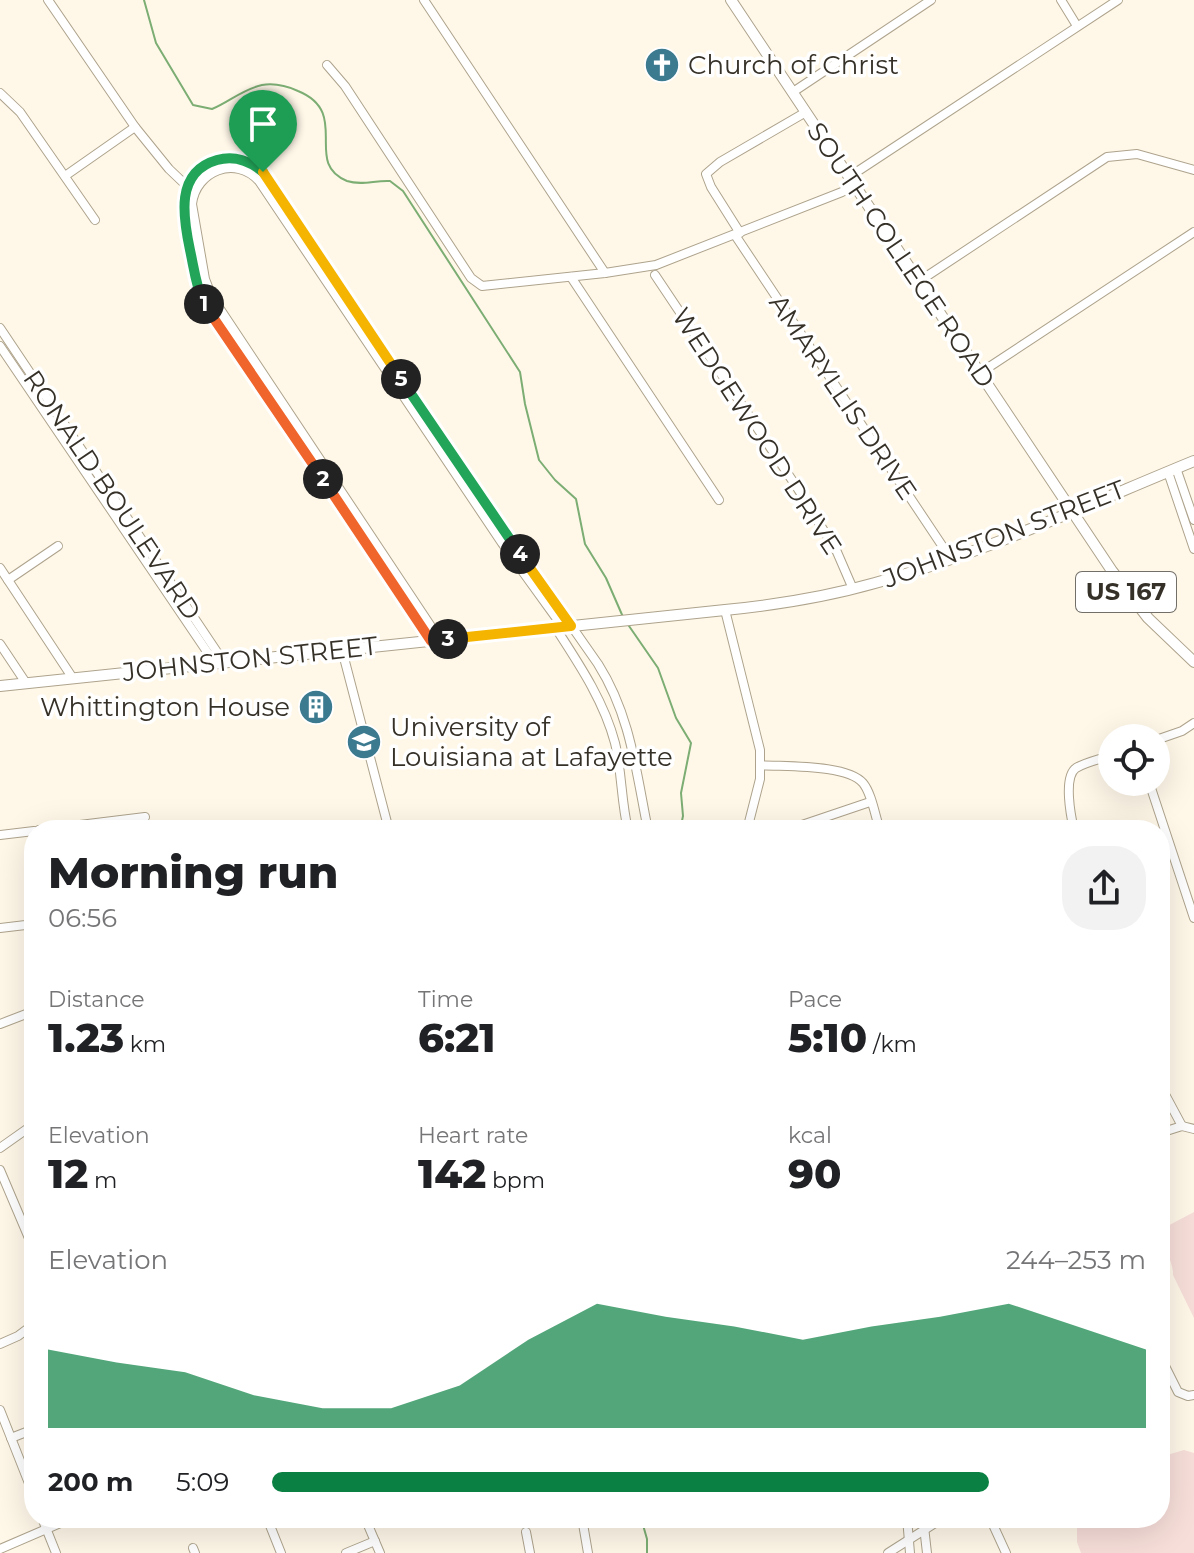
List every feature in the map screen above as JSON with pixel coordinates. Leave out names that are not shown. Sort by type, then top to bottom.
[{"type":"main road","name":"SOUTH COLLEGE ROAD","points":[[732,0],[1073,510]]},
{"type":"main road","name":"JOHNSTON STREET","points":[[0,686],[790,602],[853,589],[951,559],[1194,461]]},
{"type":"main road","name":"US 167","points":[[1073,510],[1133,600],[1161,633],[1194,662]]},
{"type":"street","points":[[48,0],[135,127],[190,190]]},
{"type":"street","points":[[424,0],[605,273]]},
{"type":"street","points":[[793,92],[931,0]]},
{"type":"street","points":[[1061,0],[1077,26]]},
{"type":"street","points":[[327,65],[345,86],[477,284],[571,277],[656,265],[842,192],[851,181],[1118,0]]},
{"type":"street","points":[[0,93],[20,112],[95,220]]},
{"type":"street","name":"AMARYLLIS DRIVE","points":[[806,112],[709,170],[707,178],[738,234],[951,559]]},
{"type":"street","points":[[65,176],[135,127]]},
{"type":"street","points":[[918,282],[1107,157],[1137,154],[1194,170]]},
{"type":"street","points":[[436,640],[203,301],[183,216],[183,198],[211,173],[227,167],[246,171],[259,181],[478,507],[563,626],[607,678],[621,709],[637,763],[646,820]]},
{"type":"street","points":[[980,373],[1194,232]]},
{"type":"street","name":"WEDGEWOOD DRIVE","points":[[655,275],[798,489],[837,552],[853,589]]},
{"type":"street","points":[[571,277],[719,500]]},
{"type":"street","name":"RONALD BOULEVARD","points":[[0,328],[31,383],[218,662]]},
{"type":"street","name":"RONALD BOULEVARD","points":[[0,346],[31,383]]},
{"type":"street","points":[[1172,470],[1194,520]]},
{"type":"street","points":[[1172,470],[1194,549]]},
{"type":"street","points":[[8,580],[58,546]]},
{"type":"street","points":[[0,568],[72,677]]},
{"type":"street","points":[[725,610],[758,735],[759,786],[750,820]]},
{"type":"street","points":[[563,626],[608,721],[618,755],[627,820]]},
{"type":"street","points":[[0,644],[26,683]]},
{"type":"street","points":[[342,650],[386,820]]},
{"type":"street","points":[[1170,735],[1194,723]]},
{"type":"street","points":[[1073,820],[1070,774],[1098,760]]},
{"type":"street","points":[[760,765],[837,770],[855,777],[864,784],[876,820]]},
{"type":"street","points":[[1154,796],[1162,820]]},
{"type":"street","points":[[817,820],[870,802]]},
{"type":"street","points":[[135,820],[145,817]]},
{"type":"street","points":[[0,835],[24,832]]},
{"type":"street","points":[[1170,845],[1194,918]]},
{"type":"street","points":[[0,928],[24,925]]},
{"type":"street","points":[[0,1024],[24,1015]]},
{"type":"street","points":[[1170,1104],[1182,1126]]},
{"type":"street","points":[[1170,1130],[1182,1126],[1194,1129]]},
{"type":"street","points":[[0,1148],[24,1131]]},
{"type":"street","points":[[0,1170],[24,1226]]},
{"type":"street","points":[[0,1344],[24,1332]]},
{"type":"street","points":[[1170,1376],[1178,1392],[1194,1395]]},
{"type":"street","points":[[0,1410],[24,1471]]},
{"type":"street","points":[[11,1438],[24,1433]]},
{"type":"street","points":[[271,1528],[281,1553]]},
{"type":"street","points":[[369,1528],[380,1553]]},
{"type":"street","points":[[584,1528],[588,1553]]},
{"type":"street","points":[[908,1528],[910,1553]]},
{"type":"street","points":[[995,1528],[1006,1553]]},
{"type":"street","points":[[0,1549],[47,1529],[56,1553]]},
{"type":"street","points":[[888,1553],[924,1529],[927,1553]]},
{"type":"street","points":[[526,1532],[530,1553]]},
{"type":"street","points":[[346,1553],[375,1541]]},
{"type":"shaded area","points":[[1194,1212],[1194,1318],[1173,1275],[1170,1225]]},
{"type":"shaded area","points":[[1184,1450],[1194,1453],[1194,1553],[1081,1553],[1077,1528],[1170,1528],[1170,1454]]},
{"type":"waterway","points":[[144,0],[156,43],[193,105],[212,109],[262,85],[294,89],[314,100],[322,112],[328,162],[334,173],[353,182],[390,181],[403,191],[520,372],[539,460],[576,499],[585,544],[606,578],[623,617]]},
{"type":"waterway","points":[[629,626],[658,668],[676,718],[691,743],[681,793],[682,820]]},
{"type":"waterway","points":[[644,1528],[647,1553]]},
{"type":"place","name":"Church of Christ","points":[[662,65]]},
{"type":"place","name":"Whittington House","points":[[316,707]]},
{"type":"place","name":"University of Louisiana at Lafayette","points":[[364,742]]},
{"type":"route","points":[[220,159],[245,160],[263,172],[447,448],[571,626],[431,641],[199,292],[183,216],[183,198],[187,188],[200,168],[220,159]]}]
